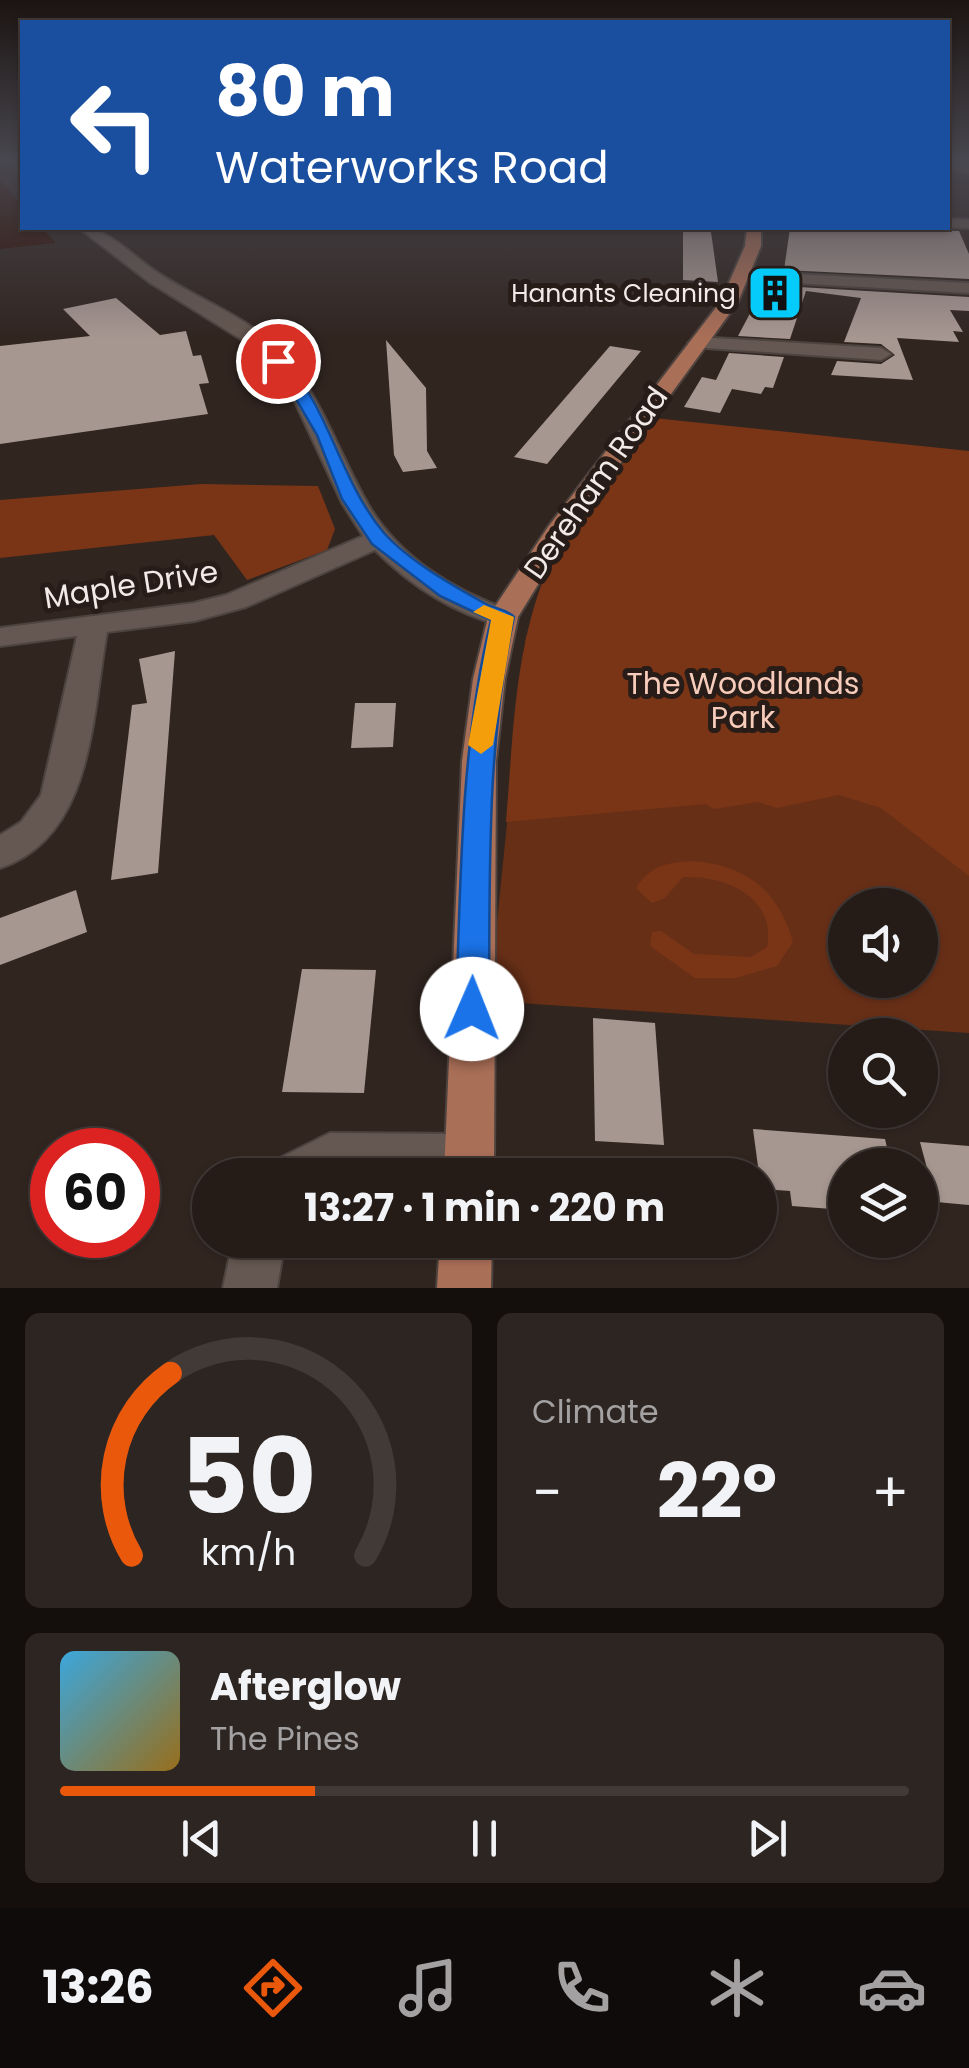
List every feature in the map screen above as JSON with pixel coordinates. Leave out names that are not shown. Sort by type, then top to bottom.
[{"type":"main road","name":"Dereham Road","points":[[470,1158],[479,761],[488,680],[503,617],[556,532],[698,343],[742,275],[753,246],[754,230]]},
{"type":"main road","points":[[464,1288],[465,1258]]},
{"type":"street","points":[[89,230],[151,277],[262,344],[294,378],[325,435],[352,499],[379,540],[448,591],[484,612],[503,617]]},
{"type":"street","points":[[742,275],[969,288]]},
{"type":"street","points":[[698,343],[881,354]]},
{"type":"street","name":"Maple Drive","points":[[0,637],[176,616],[236,601],[379,540]]},
{"type":"street","points":[[0,853],[34,832],[58,798],[94,626]]},
{"type":"street","points":[[250,1288],[255,1258]]},
{"type":"green space","name":"The Woodlands Park","points":[[644,417],[969,451],[969,876],[881,808],[839,795],[777,808],[758,802],[714,809],[706,804],[506,822],[521,664],[535,603],[566,532]]},
{"type":"green space","name":"The Woodlands Park","points":[[969,451],[969,1033],[938,1031],[938,1018],[828,1018],[828,1024],[489,1001],[526,636]]},
{"type":"green space","points":[[201,484],[318,486],[335,529],[327,550],[247,580],[214,535],[0,558],[0,500]]},
{"type":"green space","points":[[690,861],[727,867],[768,894],[793,942],[777,966],[735,978],[695,978],[650,946],[652,932],[661,931],[694,954],[751,957],[767,947],[764,915],[756,902],[731,885],[683,877],[665,898],[652,903],[636,888],[659,867]]},
{"type":"shaded area","points":[[0,218],[20,218],[20,230],[44,230],[56,243],[0,249]]},
{"type":"building","points":[[683,230],[711,232],[718,282],[683,280]]},
{"type":"building","points":[[790,230],[959,231],[969,254],[969,279],[784,270]]},
{"type":"building","points":[[765,285],[969,297],[969,311],[950,310],[963,332],[953,331],[959,342],[897,338],[913,380],[831,375],[837,361],[881,364],[895,355],[881,344],[844,342],[861,298],[806,291],[790,339],[738,336]]},
{"type":"building","points":[[116,298],[160,335],[186,331],[193,356],[201,355],[209,383],[199,384],[208,414],[0,444],[0,346],[90,336],[63,309]]},
{"type":"building","points":[[386,340],[426,388],[427,451],[437,468],[403,472],[394,455]]},
{"type":"building","points":[[610,346],[641,351],[547,464],[514,457]]},
{"type":"building","points":[[729,353],[784,357],[773,388],[765,387],[761,394],[732,389],[720,413],[684,407],[702,377],[716,380]]},
{"type":"building","points":[[175,651],[158,873],[111,880],[132,705],[147,703],[139,659]]},
{"type":"building","points":[[355,703],[396,703],[393,747],[351,748]]},
{"type":"building","points":[[76,890],[87,932],[0,965],[0,918]]},
{"type":"building","points":[[302,969],[376,970],[364,1093],[282,1092]]},
{"type":"building","points":[[593,1018],[655,1023],[664,1145],[595,1141]]},
{"type":"building","points":[[753,1129],[885,1139],[887,1148],[828,1148],[828,1209],[792,1206],[790,1191],[777,1190],[777,1158],[757,1158]]},
{"type":"building","points":[[920,1142],[969,1146],[969,1205],[938,1202],[938,1148],[922,1148]]},
{"type":"slow traffic","points":[[481,745],[488,680],[503,617],[484,612]]},
{"type":"place","name":"Hanants Cleaning","points":[[775,293]]},
{"type":"route","points":[[278,361],[294,378],[336,457],[352,499],[379,540],[448,591],[484,612],[503,617],[488,680],[479,761],[472,1009]]}]
